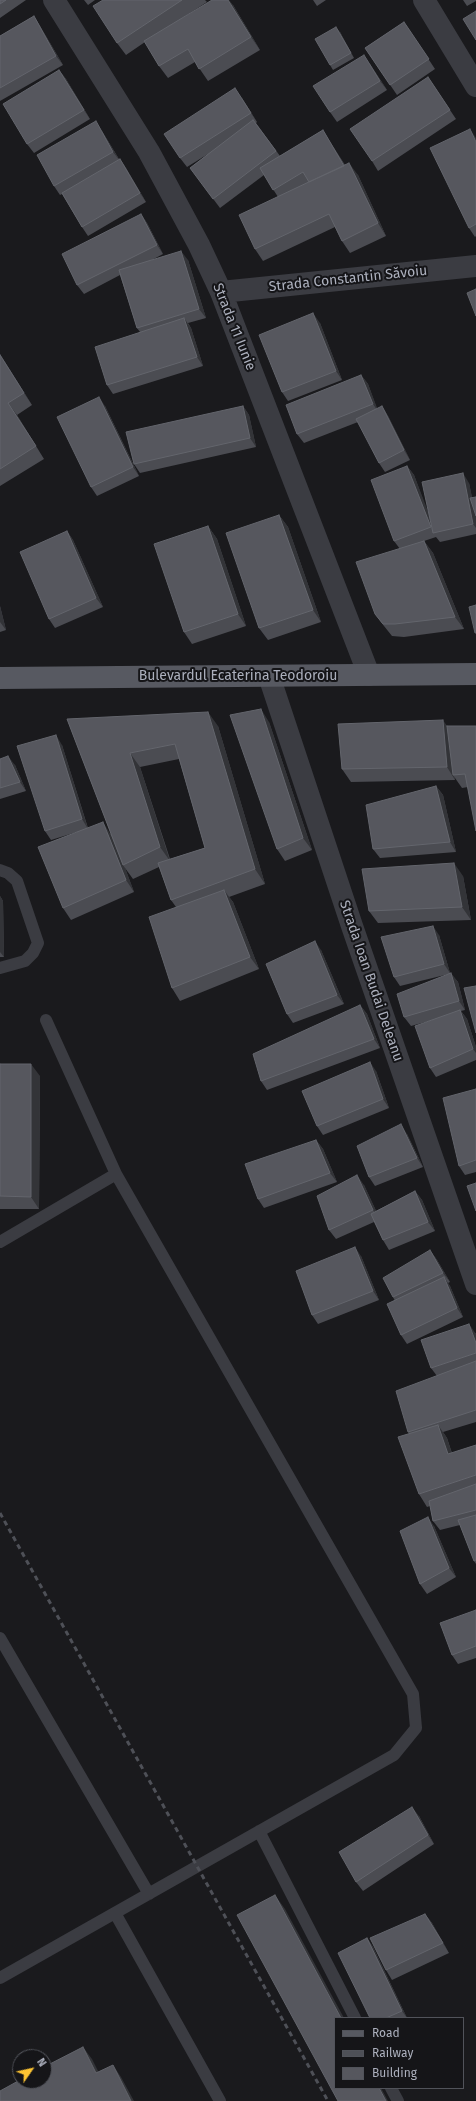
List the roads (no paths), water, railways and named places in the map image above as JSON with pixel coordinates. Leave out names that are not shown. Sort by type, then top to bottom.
[{"type":"main road","name":"Bulevardul Ecaterina Teodoroiu","points":[[0,678],[476,674]]},
{"type":"street","name":"Strada 11 Iunie","points":[[54,0],[149,152],[199,245],[221,292],[370,675]]},
{"type":"street","points":[[424,0],[476,86]]},
{"type":"street","name":"Strada Constantin Săvoiu","points":[[221,292],[476,266]]},
{"type":"street","name":"Strada Ioan Budai Deleanu","points":[[269,676],[352,926],[476,1284]]},
{"type":"lane","points":[[0,870],[8,873],[17,881],[38,943],[33,952],[25,961],[0,968]]},
{"type":"lane","points":[[0,1978],[394,1755],[416,1728],[413,1694],[116,1174],[46,1020]]},
{"type":"lane","points":[[0,1242],[116,1174]]},
{"type":"lane","points":[[0,1638],[148,1894]]},
{"type":"lane","points":[[259,1831],[354,2017]]},
{"type":"lane","points":[[115,1913],[220,2101]]},
{"type":"lane","points":[[392,2089],[398,2101]]},
{"type":"railway","points":[[0,1513],[328,2101]]}]
